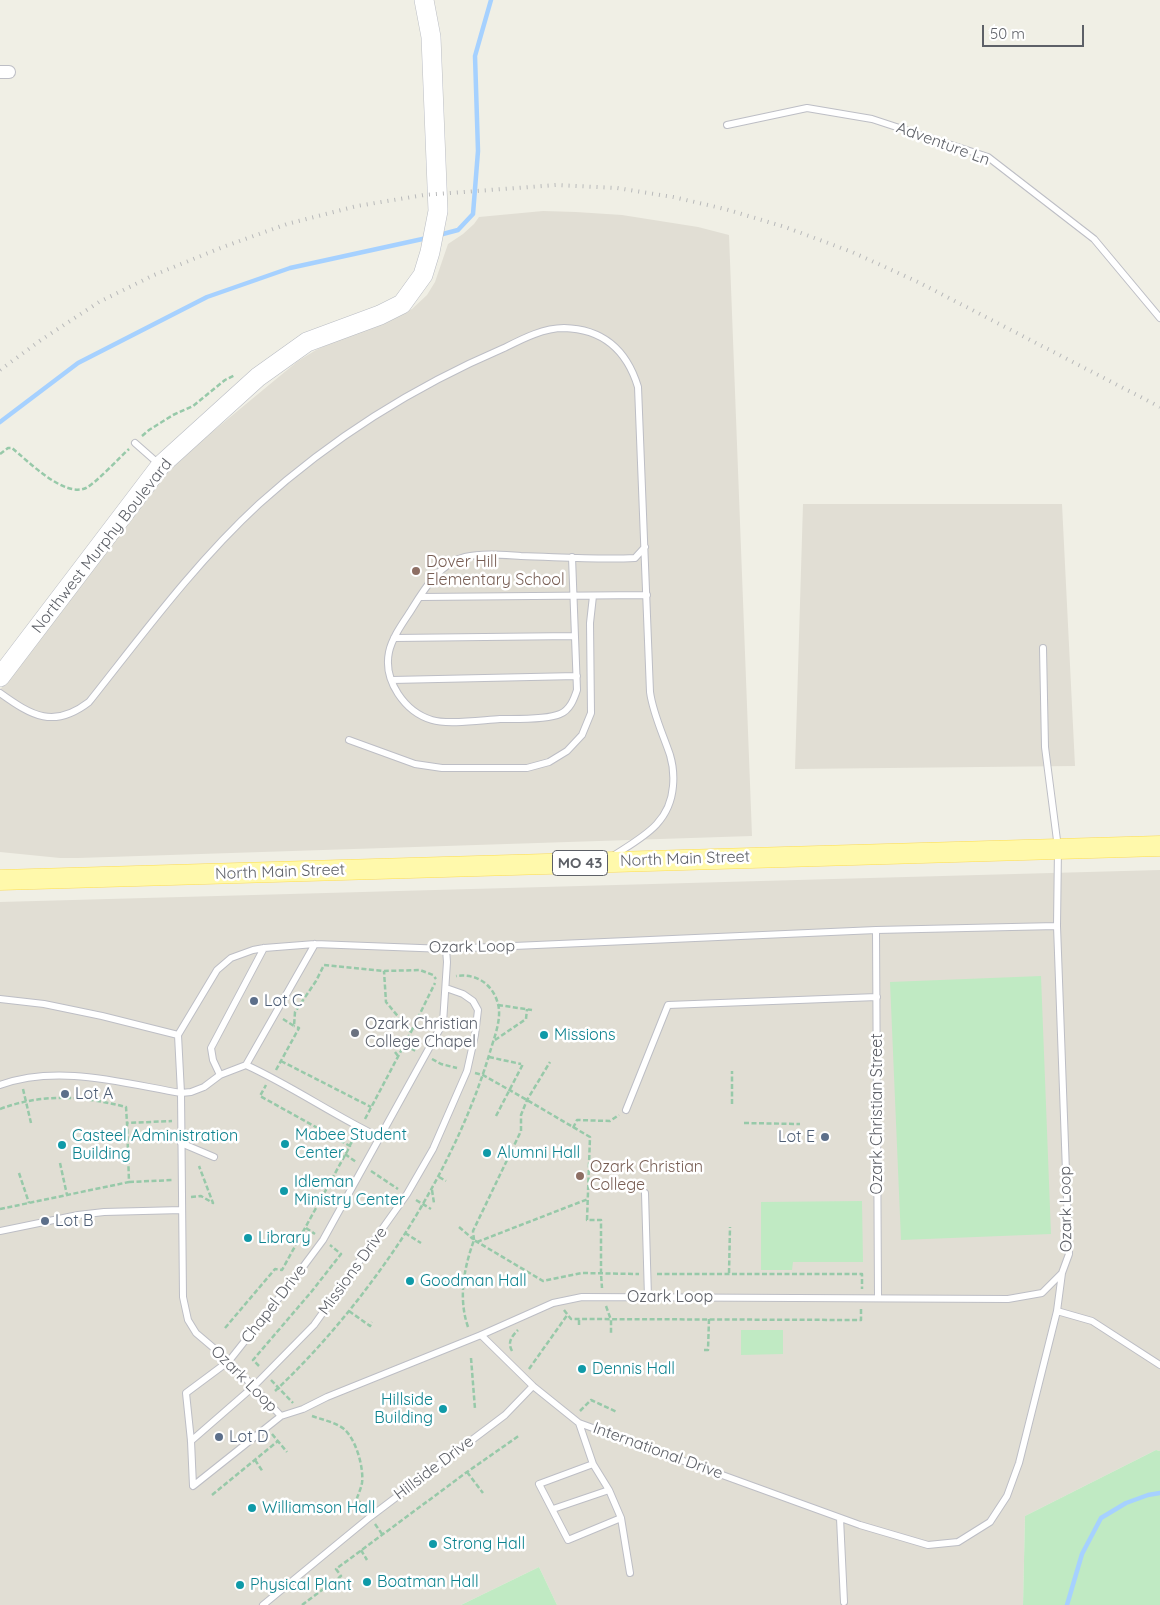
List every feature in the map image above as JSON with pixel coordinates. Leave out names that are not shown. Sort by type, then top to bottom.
[{"type":"main road","name":"North Main Street","points":[[0,880],[1160,846]]},
{"type":"street","name":"Northwest Murphy Boulevard","points":[[0,677],[161,465],[258,377],[307,342],[380,315],[402,304],[423,275],[430,252],[438,211],[431,37],[424,0]]},
{"type":"lane","name":"Adventure Ln","points":[[727,125],[807,108],[872,119],[988,157],[1094,239],[1160,318]]},
{"type":"lane","points":[[0,693],[24,710],[46,717],[72,714],[89,702],[204,560],[260,504],[317,456],[362,424],[458,368],[530,336],[554,329],[576,329],[599,336],[620,351],[628,361],[638,387],[650,692],[652,706],[671,758],[674,774],[670,804],[664,816],[656,826],[606,862]]},
{"type":"lane","points":[[135,443],[161,465]]},
{"type":"lane","points":[[572,557],[577,690],[572,704],[561,714],[543,718],[433,720],[416,713],[403,701],[392,680],[388,665],[389,651],[394,638],[432,580],[449,563],[463,557],[489,554],[635,558],[645,547]]},
{"type":"lane","points":[[420,598],[646,595]]},
{"type":"lane","points":[[349,740],[415,764],[442,768],[527,768],[549,762],[567,751],[582,734],[591,713],[590,623],[593,596]]},
{"type":"lane","points":[[394,638],[575,636]]},
{"type":"lane","points":[[1043,648],[1045,747],[1058,848],[1057,926]]},
{"type":"lane","points":[[392,680],[577,676]]},
{"type":"lane","name":"Ozark Loop","points":[[1057,926],[1068,1254],[1062,1273],[1042,1293],[1008,1299],[582,1297],[553,1303],[481,1335],[327,1397],[303,1409],[281,1416],[229,1361],[196,1333],[188,1320],[183,1297],[181,1093],[178,1035],[217,970],[231,958],[264,948],[315,944],[446,949],[876,930],[1057,926]]},
{"type":"lane","name":"Ozark Christian Street","points":[[876,930],[878,1297]]},
{"type":"lane","points":[[0,1085],[12,1081],[72,1075],[181,1093],[191,1092],[204,1087],[220,1076],[246,1065],[315,944]]},
{"type":"lane","points":[[220,1076],[213,1060],[211,1048],[264,948]]},
{"type":"lane","name":"Chapel Drive","points":[[191,1440],[186,1393],[229,1361],[323,1240],[443,1023],[446,988],[446,949]]},
{"type":"lane","name":"Missions Drive","points":[[191,1440],[253,1387],[314,1324],[407,1194],[433,1149],[467,1070],[476,1035],[478,1010],[473,1000],[446,988]]},
{"type":"lane","points":[[626,1110],[668,1005],[877,997]]},
{"type":"lane","points":[[0,999],[44,1004],[178,1035]]},
{"type":"lane","points":[[246,1065],[272,1076],[360,1128],[379,1137]]},
{"type":"lane","points":[[181,1143],[214,1158]]},
{"type":"lane","points":[[645,1193],[648,1298]]},
{"type":"lane","points":[[0,1231],[104,1212],[182,1210]]},
{"type":"lane","name":"International Drive","points":[[481,1335],[533,1386],[579,1423],[860,1525],[928,1545],[958,1542],[990,1522],[1007,1496],[1019,1463],[1057,1311],[1062,1273]]},
{"type":"lane","points":[[1057,1311],[1092,1321],[1160,1365]]},
{"type":"lane","name":"Hillside Drive","points":[[263,1605],[370,1517],[505,1415],[533,1386]]},
{"type":"lane","points":[[191,1440],[193,1486],[281,1416]]},
{"type":"lane","points":[[579,1423],[592,1464],[609,1490],[621,1518],[630,1573]]},
{"type":"lane","points":[[592,1464],[539,1484],[568,1540],[621,1518]]},
{"type":"lane","points":[[553,1509],[609,1490]]},
{"type":"lane","points":[[840,1518],[844,1602]]},
{"type":"path","points":[[0,454],[8,448],[12,448],[39,471],[68,489],[78,490],[88,487],[149,430],[173,415],[193,406],[225,380],[239,374]]},
{"type":"path","points":[[294,1026],[295,1012],[316,981],[324,965]]},
{"type":"path","points":[[384,971],[386,1002],[411,1032]]},
{"type":"path","points":[[225,1328],[275,1269],[282,1270],[411,1032],[434,988],[436,979]]},
{"type":"path","points":[[498,1005],[532,1010]]},
{"type":"path","points":[[493,1041],[526,1019],[527,1008]]},
{"type":"path","points":[[275,1014],[299,1028],[282,1061],[260,1096],[350,1146]]},
{"type":"path","points":[[404,1045],[441,1064],[483,1075],[590,1137],[587,1220],[601,1220],[601,1274]]},
{"type":"path","points":[[395,1052],[398,1056]]},
{"type":"path","points":[[488,1057],[522,1064],[496,1116]]},
{"type":"path","points":[[282,1061],[371,1107]]},
{"type":"path","points":[[468,1327],[464,1317],[463,1300],[465,1267],[474,1240],[473,1231],[521,1131],[521,1115],[527,1100],[550,1062]]},
{"type":"path","points":[[732,1070],[732,1104]]},
{"type":"path","points":[[21,1080],[31,1123]]},
{"type":"path","points":[[0,1109],[26,1101],[49,1098],[100,1100],[126,1108],[129,1182]]},
{"type":"path","points":[[573,1128],[577,1120],[610,1121],[626,1110]]},
{"type":"path","points":[[127,1123],[181,1121]]},
{"type":"path","points":[[744,1123],[800,1124]]},
{"type":"path","points":[[345,1154],[431,1209]]},
{"type":"path","points":[[60,1163],[67,1195]]},
{"type":"path","points":[[182,1199],[201,1196],[213,1203],[199,1166]]},
{"type":"path","points":[[19,1173],[29,1203]]},
{"type":"path","points":[[439,1177],[446,1181]]},
{"type":"path","points":[[0,1209],[129,1182],[182,1180]]},
{"type":"path","points":[[432,1188],[434,1203]]},
{"type":"path","points":[[478,1242],[588,1199]]},
{"type":"path","points":[[275,1391],[333,1331],[349,1311],[405,1233],[423,1204]]},
{"type":"path","points":[[729,1273],[730,1226]]},
{"type":"path","points":[[459,1227],[474,1240],[543,1282],[582,1273],[862,1274],[861,1320],[611,1320],[571,1319],[565,1310],[557,1313]]},
{"type":"path","points":[[278,1388],[253,1360],[341,1254],[306,1228]]},
{"type":"path","points":[[405,1233],[421,1243]]},
{"type":"path","points":[[349,1311],[370,1326],[372,1322]]},
{"type":"path","points":[[524,1363],[530,1369],[568,1314]]},
{"type":"path","points":[[579,1319],[579,1325]]},
{"type":"path","points":[[704,1350],[708,1350],[709,1319]]},
{"type":"path","points":[[611,1320],[611,1333]]},
{"type":"path","points":[[514,1353],[510,1348],[510,1341],[512,1335],[520,1329]]},
{"type":"path","points":[[471,1358],[475,1409]]},
{"type":"path","points":[[580,1411],[591,1400],[618,1412]]},
{"type":"path","points":[[312,1416],[346,1430],[362,1465],[362,1482],[357,1498],[382,1534]]},
{"type":"path","points":[[270,1431],[287,1452]]},
{"type":"path","points":[[302,1605],[341,1576],[336,1569],[520,1435]]},
{"type":"path","points":[[212,1495],[278,1441]]},
{"type":"path","points":[[255,1460],[264,1472]]},
{"type":"path","points":[[467,1472],[483,1494]]},
{"type":"path","points":[[361,1550],[367,1560]]},
{"type":"shaded area","name":"Dover Hill Elementary School","points":[[543,211],[622,215],[698,227],[729,235],[752,836],[78,858],[0,852],[0,690],[20,661],[160,480],[194,447],[298,361],[335,341],[412,309],[427,295],[435,282],[448,244],[463,234],[479,217]]},
{"type":"shaded area","points":[[803,504],[1062,504],[1075,766],[795,769]]},
{"type":"shaded area","name":"Ozark Christian College","points":[[1160,870],[1160,1451],[1156,1450],[1025,1516],[1023,1605],[557,1605],[539,1567],[461,1605],[0,1605],[0,902]]},
{"type":"green space","points":[[1041,976],[1051,1234],[901,1240],[890,982]]},
{"type":"green space","points":[[862,1201],[863,1262],[793,1262],[792,1270],[761,1270],[761,1202]]},
{"type":"green space","points":[[741,1330],[783,1330],[783,1354],[741,1355]]},
{"type":"green space","points":[[1156,1450],[1160,1451],[1160,1605],[1023,1605],[1025,1516]]},
{"type":"green space","points":[[539,1567],[557,1605],[461,1605]]},
{"type":"waterway","points":[[439,235],[458,230],[473,214],[478,151],[475,56],[491,0]]},
{"type":"waterway","points":[[0,422],[78,363],[207,297],[290,268],[427,238]]},
{"type":"waterway","points":[[1067,1605],[1082,1554],[1101,1518],[1126,1503],[1160,1493]]},
{"type":"railway","points":[[0,370],[41,340],[99,302],[154,275],[287,224],[357,206],[424,195],[556,185],[617,188],[673,197],[725,209],[785,227],[852,252],[918,282],[1160,407]]},
{"type":"place","name":"Dover Hill Elementary School","points":[[416,571]]},
{"type":"place","name":"Lot C","points":[[254,1001]]},
{"type":"place","name":"Ozark Christian College Chapel","points":[[355,1033]]},
{"type":"place","name":"Missions","points":[[544,1035]]},
{"type":"place","name":"Lot A","points":[[65,1094]]},
{"type":"place","name":"Lot E","points":[[825,1137]]},
{"type":"place","name":"Mabee Student Center","points":[[285,1144]]},
{"type":"place","name":"Casteel Administration Building","points":[[62,1145]]},
{"type":"place","name":"Alumni Hall","points":[[487,1153]]},
{"type":"place","name":"Ozark Christian College","points":[[580,1176]]},
{"type":"place","name":"Idleman Ministry Center","points":[[284,1191]]},
{"type":"place","name":"Lot B","points":[[45,1221]]},
{"type":"place","name":"Library","points":[[248,1238]]},
{"type":"place","name":"Goodman Hall","points":[[410,1281]]},
{"type":"place","name":"Dennis Hall","points":[[582,1369]]},
{"type":"place","name":"Hillside Building","points":[[443,1409]]},
{"type":"place","name":"Lot D","points":[[219,1437]]},
{"type":"place","name":"Williamson Hall","points":[[252,1508]]},
{"type":"place","name":"Strong Hall","points":[[433,1544]]},
{"type":"place","name":"Boatman Hall","points":[[367,1582]]},
{"type":"place","name":"Physical Plant","points":[[240,1585]]}]
